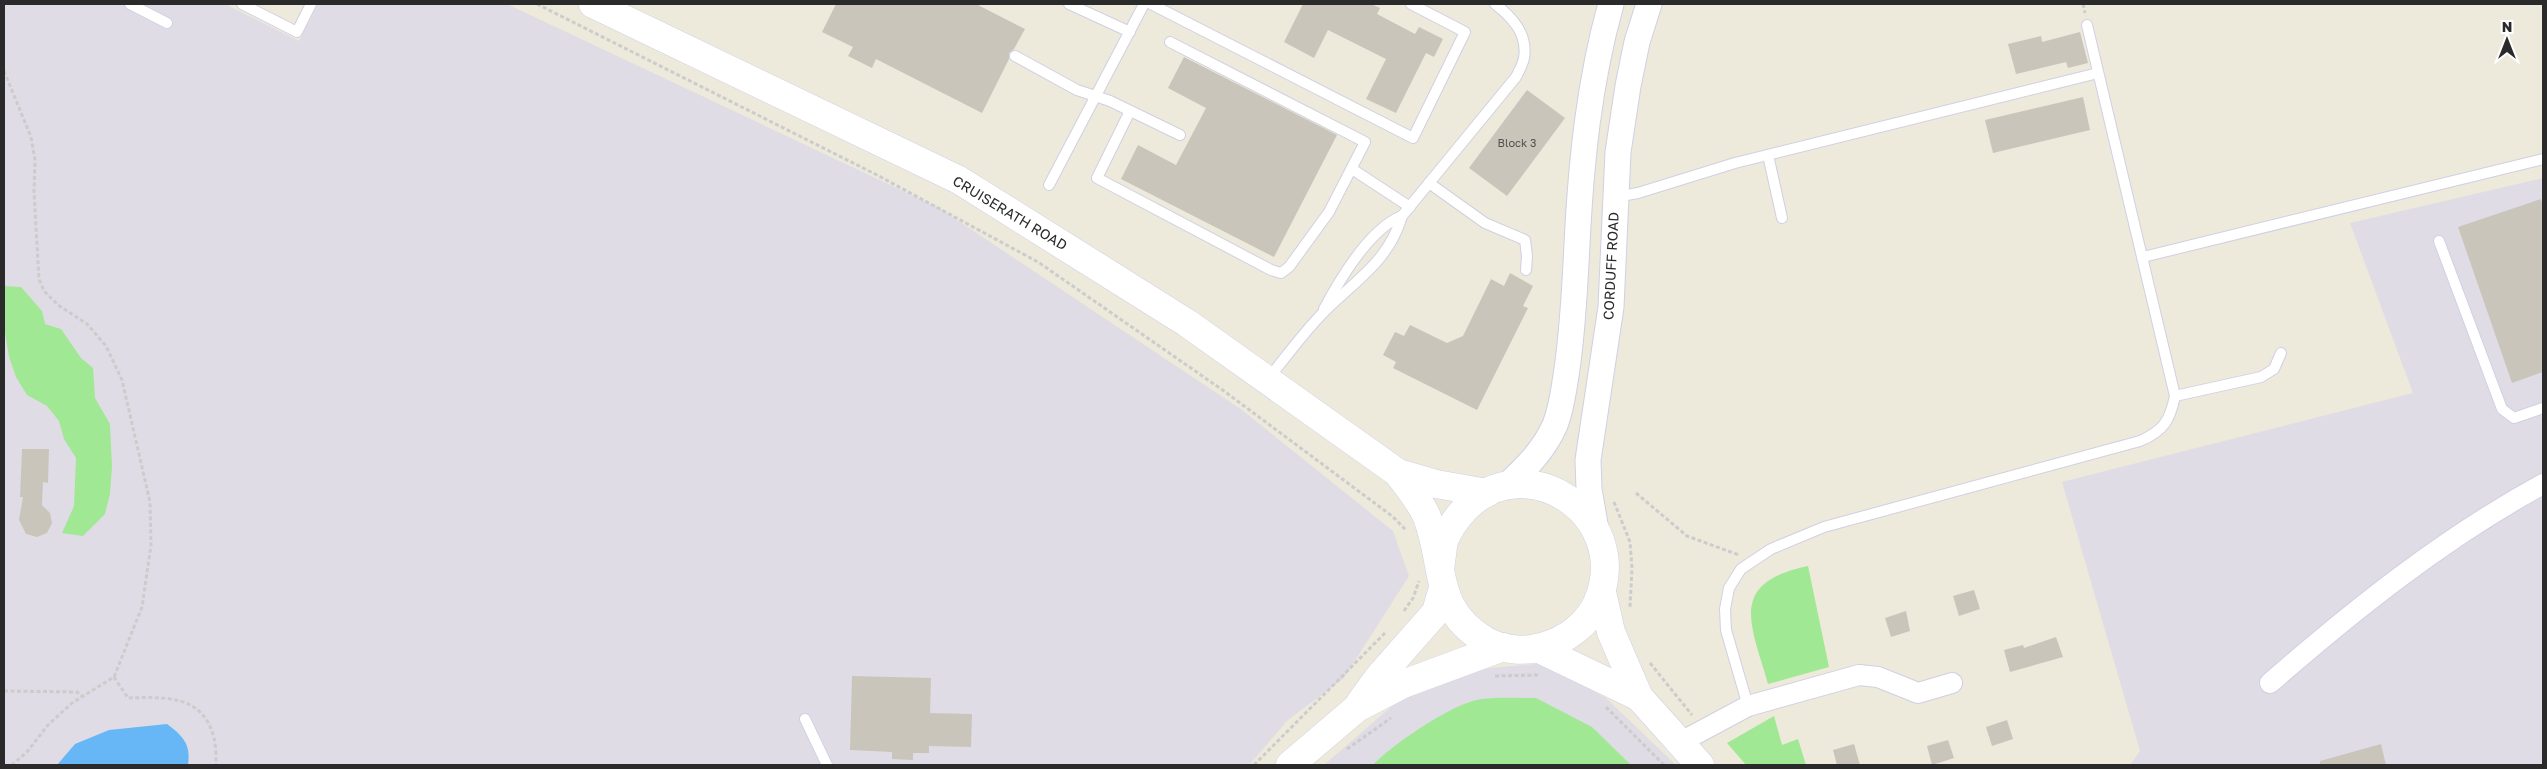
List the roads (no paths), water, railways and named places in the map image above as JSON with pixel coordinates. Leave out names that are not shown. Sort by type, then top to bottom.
[{"type":"main road","name":"CRUISERATH ROAD","points":[[593,4],[959,180],[1120,279],[1268,380],[1398,473],[1436,484],[1496,490]]},
{"type":"main road","name":"CRUISERATH ROAD","points":[[1398,473],[1427,515],[1434,577]]},
{"type":"main road","points":[[1290,765],[1356,708],[1378,678],[1436,612],[1434,577],[1445,540],[1456,520],[1469,504],[1496,490],[1528,485],[1554,490],[1579,506],[1596,530],[1604,550],[1605,574],[1602,592],[1588,617],[1578,629],[1565,638],[1537,648],[1518,650],[1503,647],[1472,632],[1449,604],[1434,577]]},
{"type":"main road","points":[[1602,592],[1611,632],[1639,697],[1700,765]]},
{"type":"main road","points":[[1356,708],[1404,684],[1503,647]]},
{"type":"main road","points":[[1537,648],[1639,697]]},
{"type":"street","points":[[1496,490],[1527,467],[1544,446],[1555,424],[1563,395],[1574,319],[1582,171],[1588,112],[1611,4]]},
{"type":"street","name":"CORDUFF ROAD","points":[[1596,530],[1589,489],[1588,460],[1611,307],[1614,197],[1628,86],[1649,4]]},
{"type":"street","points":[[2270,683],[2345,617],[2469,528],[2543,484]]},
{"type":"street","points":[[1679,743],[1748,706],[1859,675],[1878,677],[1918,693],[1952,683]]},
{"type":"lane","points":[[130,4],[168,22]]},
{"type":"lane","points":[[242,4],[298,32],[311,4]]},
{"type":"lane","points":[[1069,4],[1088,8],[1130,32]]},
{"type":"lane","points":[[1049,185],[1144,4]]},
{"type":"lane","points":[[1151,4],[1413,138],[1465,32],[1411,4]]},
{"type":"lane","points":[[1268,380],[1320,316],[1364,277],[1397,232],[1402,216],[1511,83],[1524,58],[1522,38],[1514,19],[1495,4]]},
{"type":"lane","points":[[1748,706],[1726,630],[1725,609],[1729,588],[1741,569],[1771,549],[1824,527],[2140,441],[2155,434],[2166,423],[2172,410],[2175,396],[2087,25]]},
{"type":"lane","points":[[1130,111],[1098,178],[1280,273],[1289,267],[1330,212],[1365,142],[1170,42]]},
{"type":"lane","points":[[1015,56],[1077,90],[1130,111],[1180,135]]},
{"type":"lane","points":[[1614,197],[1638,193],[1768,155],[2098,73]]},
{"type":"lane","points":[[1768,155],[1782,218]]},
{"type":"lane","points":[[2143,257],[2543,159]]},
{"type":"lane","points":[[1352,169],[1410,207]]},
{"type":"lane","points":[[1430,183],[1485,223],[1525,240],[1526,270]]},
{"type":"lane","points":[[1320,316],[1340,279],[1366,246],[1390,221],[1402,216]]},
{"type":"lane","points":[[2439,241],[2502,409],[2514,418],[2543,408]]},
{"type":"lane","points":[[2175,396],[2261,377],[2274,369],[2281,353]]},
{"type":"lane","points":[[805,719],[827,765]]},
{"type":"water","points":[[167,724],[185,741],[189,758],[188,765],[57,765],[75,744],[109,730]]}]
